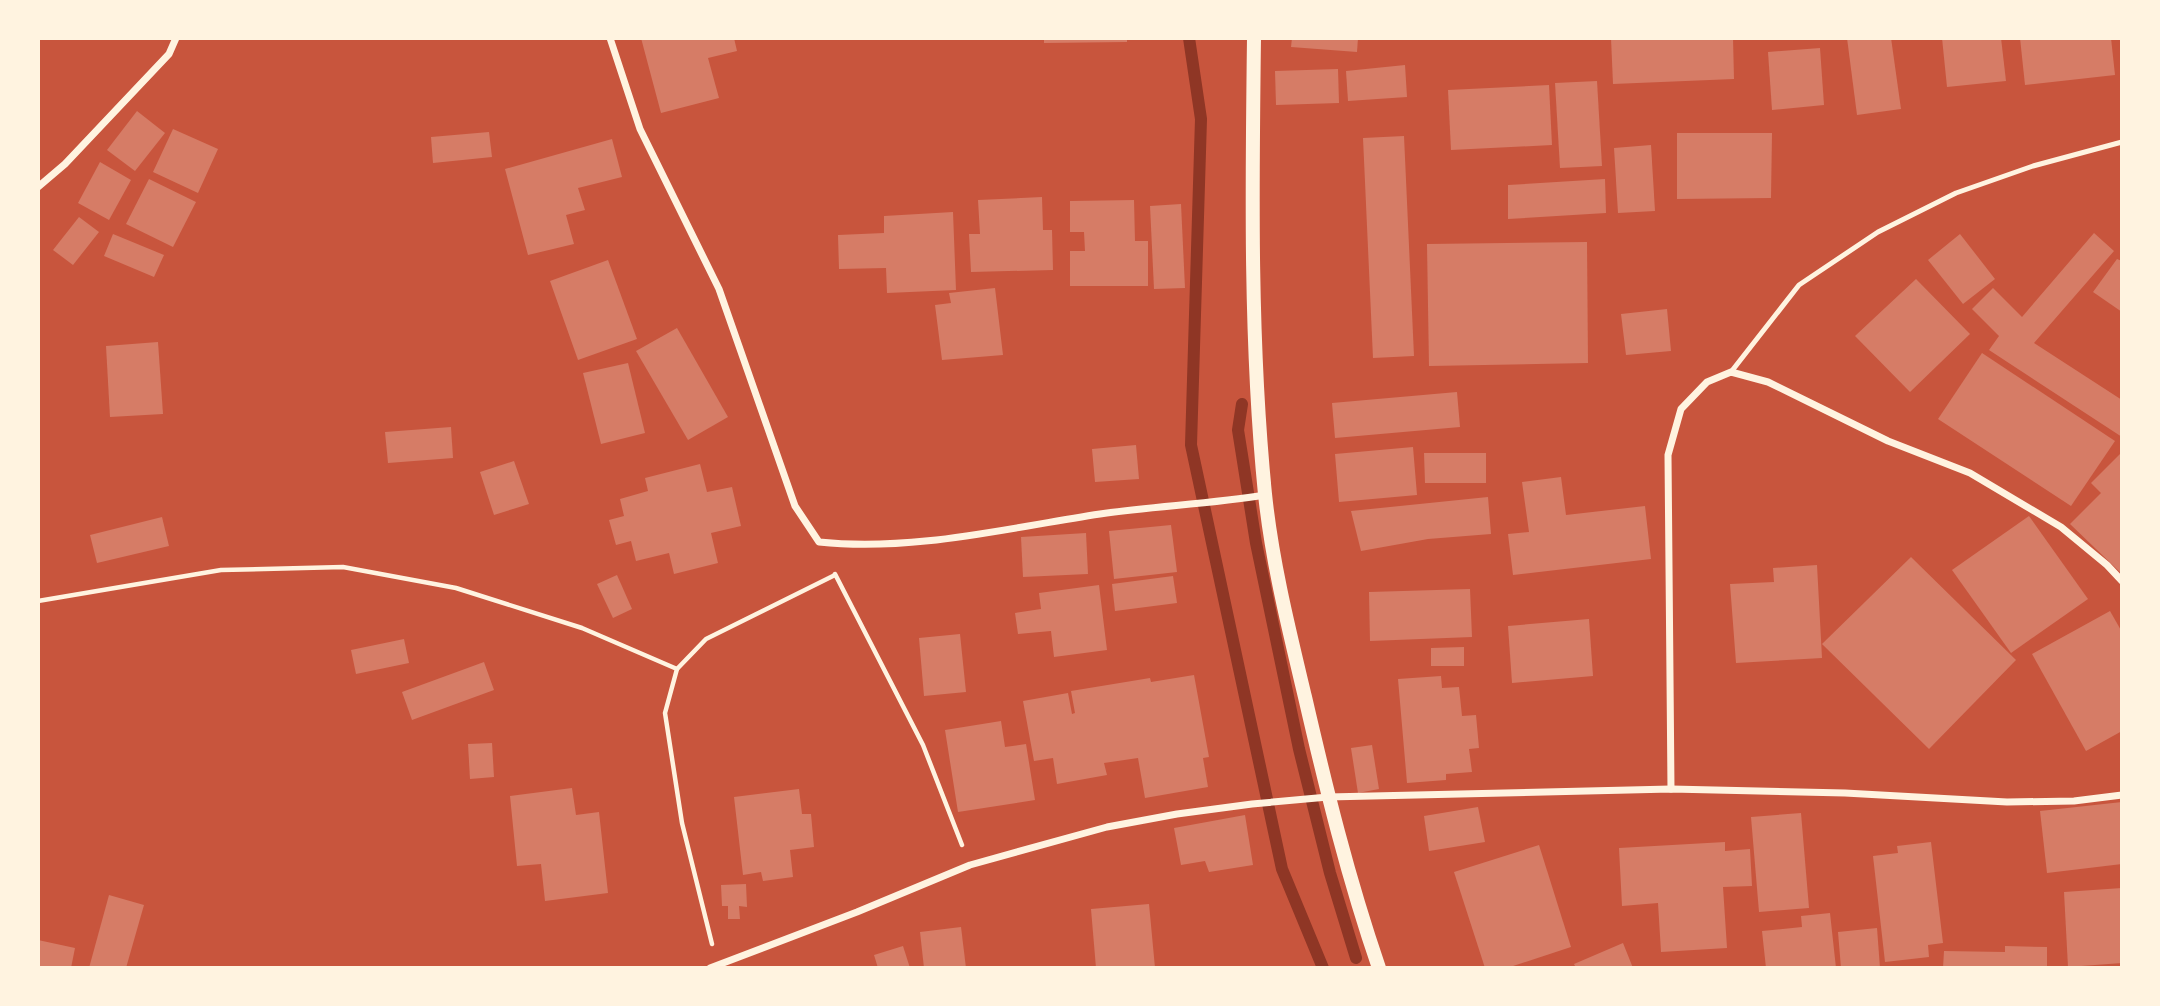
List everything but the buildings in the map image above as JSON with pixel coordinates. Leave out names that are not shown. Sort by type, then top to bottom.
[{"type":"main road","points":[[1254,38],[1252,210],[1255,355],[1265,495],[1281,594],[1328,797],[1350,884],[1379,968]]},
{"type":"street","points":[[38,187],[65,164],[169,54],[176,38]]},
{"type":"street","points":[[610,38],[640,129],[719,289],[794,506],[819,542],[865,547],[913,542],[1139,508],[1265,495]]},
{"type":"street","points":[[1671,789],[1668,455],[1681,409],[1707,382],[1731,372],[1768,382],[1888,441],[1970,473],[2061,527],[2122,581]]},
{"type":"street","points":[[714,966],[857,912],[970,865],[1107,827],[1177,814],[1328,797],[1671,789],[1845,793],[2007,802],[2074,801],[2122,795]]},
{"type":"lane","points":[[1731,372],[1799,285],[1878,232],[1956,193],[2033,166],[2122,142]]},
{"type":"path","points":[[819,542],[923,745],[970,865]]},
{"type":"path","points":[[38,601],[221,570],[343,567],[456,588],[582,628],[677,669]]},
{"type":"path","points":[[714,966],[682,823],[665,713],[677,669],[706,639],[835,575]]},
{"type":"waterway","points":[[1189,38],[1201,119],[1191,445],[1282,869],[1323,968]]},
{"type":"waterway","points":[[1242,404],[1238,430],[1256,543],[1299,749],[1330,873],[1356,958]]}]
